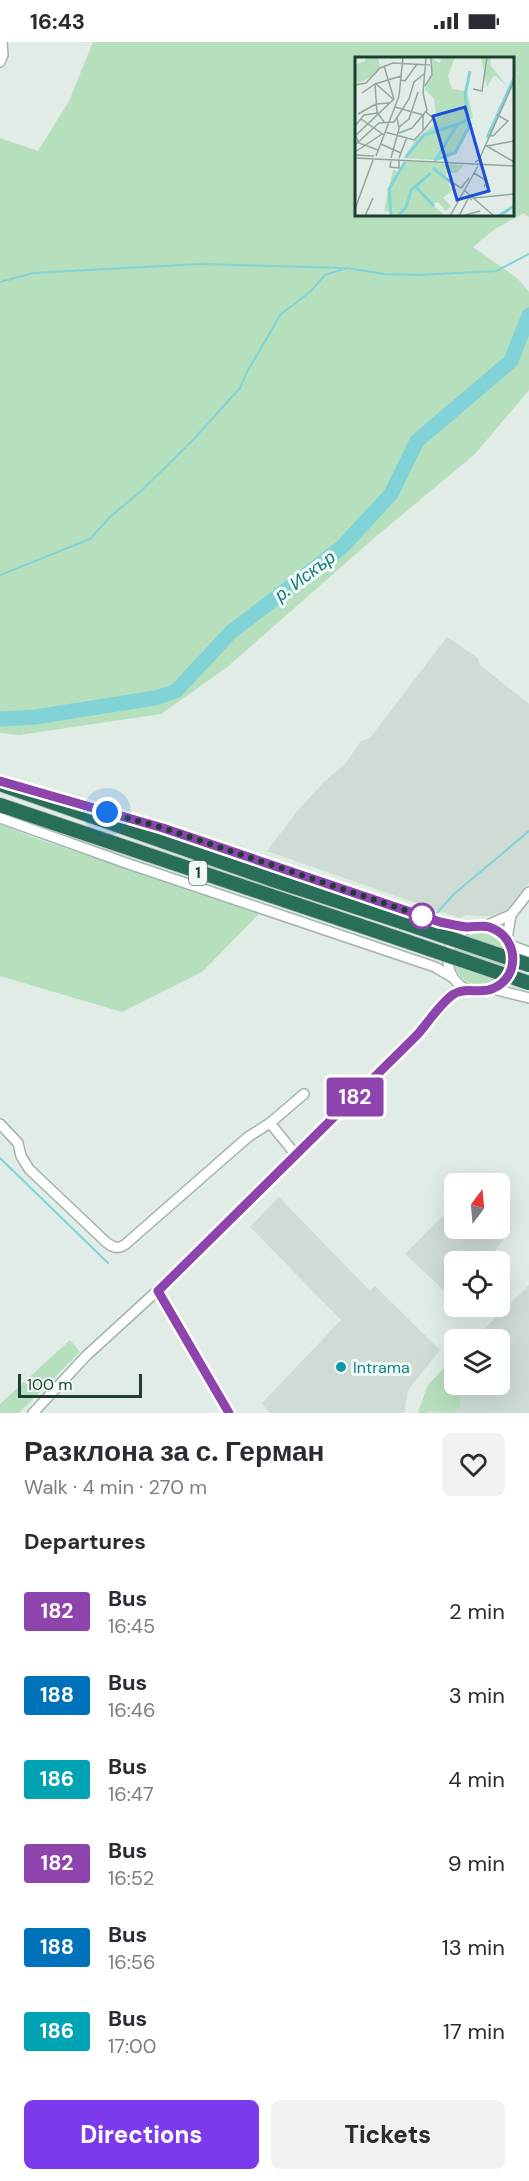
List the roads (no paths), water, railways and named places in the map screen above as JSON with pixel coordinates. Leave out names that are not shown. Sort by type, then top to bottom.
[{"type":"highway","name":"1","points":[[0,783],[270,879],[529,965]]},
{"type":"highway","name":"1","points":[[0,805],[529,983]]},
{"type":"street","points":[[0,62],[3,55],[2,42]]},
{"type":"street","points":[[0,783],[163,828],[440,922],[471,927],[485,926],[511,915],[529,892]]},
{"type":"street","points":[[0,818],[435,967],[468,989],[480,992],[493,989],[506,979],[512,969],[513,959],[509,942],[511,915]]},
{"type":"street","points":[[485,926],[496,929],[509,942],[529,952]]},
{"type":"street","points":[[451,995],[453,978],[447,959],[449,947],[458,934],[471,927]]},
{"type":"street","points":[[33,1413],[86,1356],[158,1291],[417,1035],[451,995],[468,989]]},
{"type":"street","points":[[493,989],[529,999]]},
{"type":"street","points":[[0,1124],[18,1143],[21,1156],[29,1169],[110,1246],[120,1247],[248,1137],[270,1123],[304,1094]]},
{"type":"street","points":[[270,1123],[296,1155]]},
{"type":"street","points":[[158,1291],[229,1413]]},
{"type":"waterway","name":"р. Искър","points":[[0,575],[90,539],[111,516],[141,491],[192,441],[240,388],[281,314],[311,291],[325,275],[347,268],[384,274],[418,275],[496,271],[529,254]]},
{"type":"waterway","points":[[0,282],[33,273],[200,264],[344,268]]},
{"type":"waterway","name":"р. Искър","points":[[0,719],[35,717],[155,698],[176,691],[231,632],[341,548],[391,494],[417,441],[511,361],[529,315]]},
{"type":"waterway","points":[[435,915],[454,894],[529,831]]},
{"type":"waterway","points":[[0,1158],[108,1263]]},
{"type":"place","name":"Intrama","points":[[341,1367]]}]
